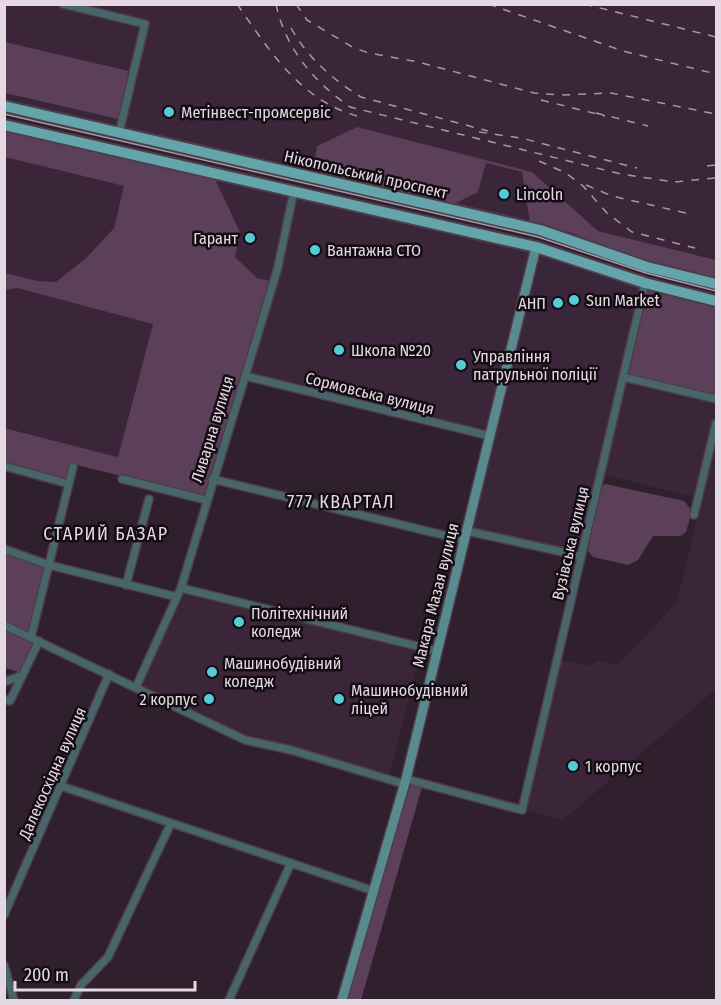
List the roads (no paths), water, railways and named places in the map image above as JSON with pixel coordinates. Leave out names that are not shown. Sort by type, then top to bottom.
[{"type":"main road","name":"Нікопольський проспект","points":[[4,106],[540,230],[647,267],[717,284]]},
{"type":"main road","name":"Нікопольський проспект","points":[[4,125],[536,248],[645,283],[717,301]]},
{"type":"main road","name":"Ливарна вулиця","points":[[294,191],[297,174]]},
{"type":"main road","name":"Макара Мазая вулиця","points":[[342,1000],[405,782],[540,230]]},
{"type":"street","points":[[63,4],[145,24],[119,133]]},
{"type":"street","name":"Ливарна вулиця","points":[[136,687],[181,588],[212,479],[277,271],[294,191]]},
{"type":"street","name":"Вузівська вулиця","points":[[405,782],[522,810],[645,283]]},
{"type":"street","name":"Сормовська вулиця","points":[[244,376],[490,435]]},
{"type":"street","points":[[623,377],[717,399]]},
{"type":"street","points":[[694,515],[717,423]]},
{"type":"street","points":[[4,466],[69,484]]},
{"type":"street","points":[[31,637],[73,467]]},
{"type":"street","points":[[122,479],[206,500]]},
{"type":"street","points":[[212,479],[465,536],[581,556]]},
{"type":"street","points":[[126,585],[149,499]]},
{"type":"street","points":[[4,549],[49,565],[177,597]]},
{"type":"street","points":[[181,588],[437,651]]},
{"type":"street","points":[[4,625],[245,740],[291,750],[405,782]]},
{"type":"street","points":[[4,699],[10,701],[39,641]]},
{"type":"street","name":"Далекосхідна вулиця","points":[[4,915],[109,674]]},
{"type":"street","points":[[4,682],[23,675]]},
{"type":"street","points":[[61,786],[374,891]]},
{"type":"street","points":[[74,1000],[81,985],[108,957],[171,823]]},
{"type":"street","points":[[229,1000],[291,863]]},
{"type":"street","points":[[4,890],[14,892]]},
{"type":"street","points":[[4,965],[14,1000]]},
{"type":"tram line","points":[[4,114],[538,237],[646,273],[716,291]]},
{"type":"railway","points":[[237,4],[261,39],[302,86],[337,108],[357,116]]},
{"type":"railway","points":[[276,4],[286,35],[303,63],[325,87],[350,107],[621,174],[674,182],[716,178]]},
{"type":"railway","points":[[296,4],[307,20],[354,48],[369,53],[418,62],[534,93],[561,95],[611,93],[716,114]]},
{"type":"railway","points":[[488,4],[623,51],[716,74]]},
{"type":"railway","points":[[584,4],[716,37]]},
{"type":"railway","points":[[291,28],[297,39],[322,67],[361,97],[488,131]]},
{"type":"railway","points":[[541,100],[605,116]]},
{"type":"railway","points":[[596,113],[648,126]]},
{"type":"railway","points":[[479,132],[521,138],[637,168]]},
{"type":"railway","points":[[539,161],[566,173],[583,186],[607,213],[632,232],[695,248]]},
{"type":"railway","points":[[707,166],[716,165]]},
{"type":"railway","points":[[586,185],[612,196],[690,214]]},
{"type":"place","name":"Метінвест-промсервіс","points":[[169,112]]},
{"type":"place","name":"Lincoln","points":[[504,194]]},
{"type":"place","name":"Гарант","points":[[250,238]]},
{"type":"place","name":"Вантажна СТО","points":[[315,250]]},
{"type":"place","name":"Sun Market","points":[[574,300]]},
{"type":"place","name":"АНП","points":[[558,303]]},
{"type":"place","name":"Школа №20","points":[[339,350]]},
{"type":"place","name":"Управління патрульної поліції","points":[[461,365]]},
{"type":"place","name":"Політехнічний коледж","points":[[239,622]]},
{"type":"place","name":"Машинобудівний коледж","points":[[212,672]]},
{"type":"place","name":"2 корпус","points":[[209,699]]},
{"type":"place","name":"Машинобудівний ліцей","points":[[339,699]]},
{"type":"place","name":"1 корпус","points":[[573,766]]},
{"type":"district","name":"777 КВАРТАЛ","points":[[341,502]]},
{"type":"district","name":"СТАРИЙ БАЗАР","points":[[106,534]]}]
